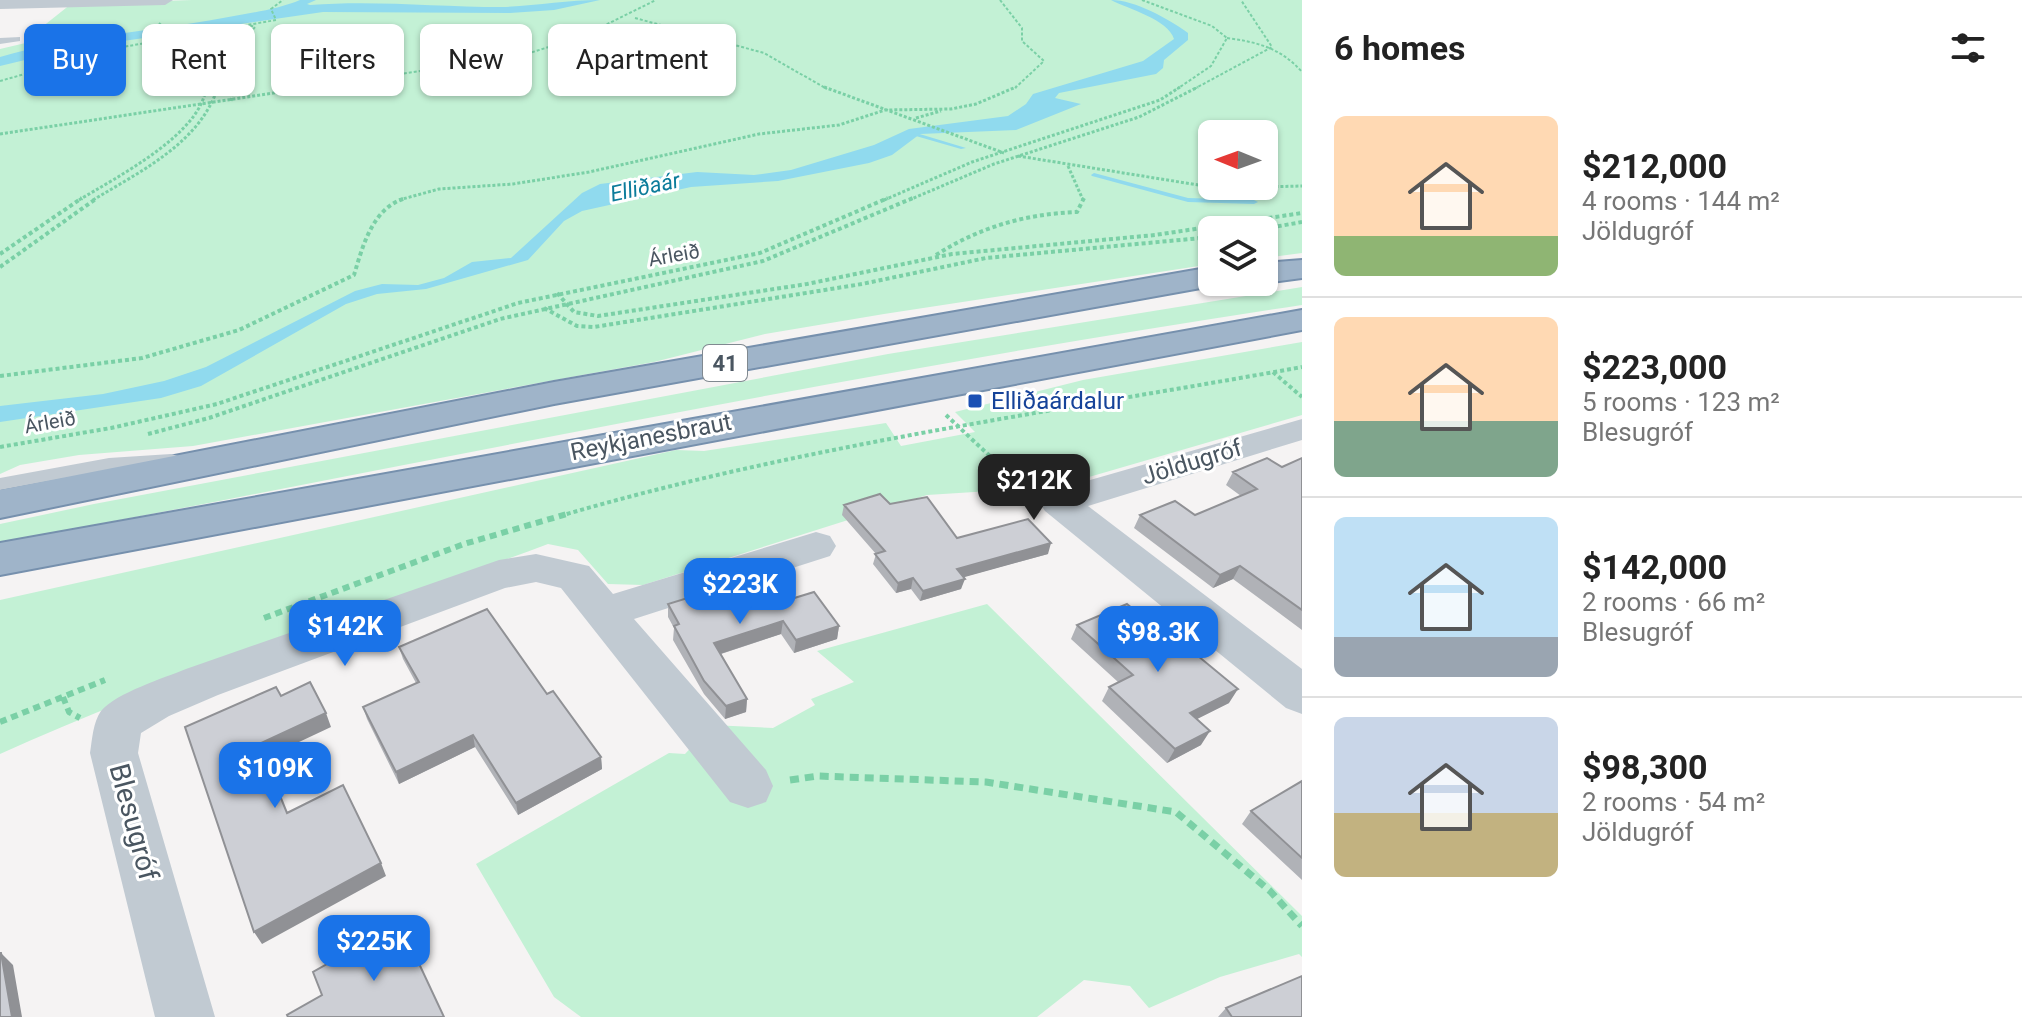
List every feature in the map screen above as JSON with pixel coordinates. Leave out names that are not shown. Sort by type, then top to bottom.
[{"type":"highway","points":[[1278,272],[1302,269]]},
{"type":"highway","name":"41","points":[[0,504],[554,393],[1198,279]]},
{"type":"highway","name":"Reykjanesbraut","points":[[0,559],[1302,320]]},
{"type":"street","points":[[0,4],[165,0]]},
{"type":"street","name":"Jöldugróf","points":[[1302,429],[1058,502],[1302,695]]},
{"type":"street","points":[[603,613],[816,546]]},
{"type":"street","name":"Blesugróf","points":[[185,1017],[114,753],[119,723],[152,703],[202,682],[499,575],[536,568],[574,576],[748,786]]},
{"type":"lane","points":[[0,41],[17,39]]},
{"type":"lane","points":[[0,484],[109,464],[239,456]]},
{"type":"path","points":[[250,24],[276,18],[271,9],[283,0]]},
{"type":"path","points":[[0,134],[520,56],[581,37],[656,0]]},
{"type":"path","points":[[915,118],[1012,91],[1044,61],[1022,41],[1022,28],[1000,0]]},
{"type":"path","points":[[1142,0],[1212,26],[1227,38],[1272,47],[1290,57],[1302,72]]},
{"type":"path","points":[[1241,0],[1272,47]]},
{"type":"path","points":[[629,14],[764,53],[836,94],[915,118],[1003,153],[1217,188],[1302,186]]},
{"type":"path","points":[[620,19],[635,18]]},
{"type":"path","name":"Árleið","points":[[0,447],[111,428],[217,404],[485,313],[557,293],[760,253],[964,165],[1099,123],[1173,93],[1211,66],[1227,38]]},
{"type":"path","points":[[0,81],[110,49],[142,44]]},
{"type":"path","name":"Árleið","points":[[137,436],[209,418],[453,333],[543,307],[763,261],[1017,156],[1139,117],[1247,65],[1272,47]]},
{"type":"path","points":[[0,254],[157,150],[185,125],[201,105],[202,96]]},
{"type":"path","points":[[0,267],[82,207],[176,146],[215,103],[216,96]]},
{"type":"path","points":[[231,101],[232,96]]},
{"type":"path","points":[[0,376],[142,358],[239,330],[354,275],[367,234],[391,202],[439,189],[513,184],[589,172],[759,134],[839,125],[885,110],[951,109]]},
{"type":"path","points":[[932,257],[966,235],[1040,212],[1077,212],[1084,198],[1068,166]]},
{"type":"path","points":[[557,293],[580,315],[598,316],[807,284],[932,257],[1155,235],[1302,213]]},
{"type":"path","points":[[1278,226],[1302,222]]},
{"type":"path","points":[[543,307],[577,326],[594,327],[862,284],[986,258],[1198,238]]},
{"type":"path","points":[[260,620],[464,544],[665,485],[790,459],[1302,367]]},
{"type":"path","points":[[1273,372],[1302,397]]},
{"type":"path","points":[[949,419],[1002,469]]},
{"type":"path","points":[[0,722],[120,674]]},
{"type":"path","points":[[748,786],[818,776],[962,780],[1176,812],[1270,891],[1302,926]]},
{"type":"green space","points":[[192,0],[1302,0],[1302,253],[1278,256],[1278,216],[1198,216],[1198,266],[765,334],[654,362],[193,446],[79,455],[20,465],[0,474],[0,49],[24,43],[24,96],[126,96],[126,24],[46,24],[71,4]]},
{"type":"green space","points":[[1302,287],[1302,305],[813,387],[0,543],[0,524],[94,504],[888,354],[1246,296],[1278,296],[1278,291]]},
{"type":"green space","points":[[1302,342],[1302,415],[1089,477],[1070,476],[1021,489],[927,495],[643,585],[608,584],[578,550],[548,544],[203,670],[0,754],[0,600],[676,450],[704,451],[886,423],[901,446],[975,432],[955,412],[1083,380]]},
{"type":"green space","points":[[987,604],[1302,916],[1302,957],[1299,954],[1220,977],[1149,1008],[1130,986],[1084,980],[1037,1017],[581,1017],[554,997],[476,864],[669,753],[685,754],[712,725],[773,728],[815,705],[811,699],[854,682],[817,651]]},
{"type":"water","points":[[300,0],[316,0],[307,4],[310,5],[382,3],[502,7],[600,0],[554,10],[510,13],[323,12],[240,24],[188,24]]},
{"type":"water","name":"Elliðaár","points":[[1111,0],[1130,3],[1162,16],[1188,33],[1188,40],[1164,60],[1163,68],[1156,74],[1059,93],[1055,98],[1081,104],[1016,130],[920,134],[892,155],[869,163],[778,181],[691,187],[582,211],[564,221],[528,260],[426,289],[377,294],[346,304],[201,386],[161,398],[0,422],[0,406],[103,394],[164,381],[206,367],[355,291],[382,284],[418,285],[444,278],[472,262],[511,258],[582,193],[600,184],[697,172],[754,175],[791,170],[874,145],[909,129],[1008,116],[1026,104],[1033,94],[1143,61],[1174,39],[1156,20]]},
{"type":"water","points":[[142,31],[142,38],[126,41],[126,33]]},
{"type":"water","points":[[24,51],[24,60],[0,66],[0,57]]},
{"type":"building","points":[[1267,458],[1282,467],[1302,458],[1302,610],[1240,566],[1220,575],[1140,515],[1175,501],[1195,515],[1257,489],[1233,472]]},
{"type":"building","points":[[880,494],[890,504],[927,497],[957,538],[1028,519],[1051,543],[957,569],[965,579],[923,591],[913,578],[898,583],[875,554],[885,551],[844,505]]},
{"type":"building","points":[[759,576],[778,603],[814,592],[839,626],[796,640],[783,621],[714,643],[747,699],[726,706],[704,681],[674,626],[679,624],[668,604]]},
{"type":"building","points":[[1127,604],[1163,634],[1169,632],[1238,689],[1190,713],[1210,731],[1175,749],[1109,687],[1133,675],[1077,625]]},
{"type":"building","points":[[487,609],[547,694],[553,691],[601,757],[516,803],[473,735],[396,772],[363,707],[419,682],[399,647]]},
{"type":"building","points":[[310,682],[326,713],[259,744],[287,813],[343,785],[381,863],[254,932],[185,727],[276,687],[281,696]]},
{"type":"building","points":[[1302,781],[1302,858],[1251,811]]},
{"type":"building","points":[[400,923],[444,1017],[288,1017],[322,995],[313,972]]},
{"type":"building","points":[[1,953],[12,1017],[0,1017]]},
{"type":"building","points":[[1302,976],[1302,1017],[1232,1017],[1226,1008]]},
{"type":"waterway","points":[[911,133],[963,148]]},
{"type":"waterway","points":[[1094,175],[1188,200],[1254,202]]},
{"type":"place","name":"Elliðaárdalur","points":[[975,401]]}]
